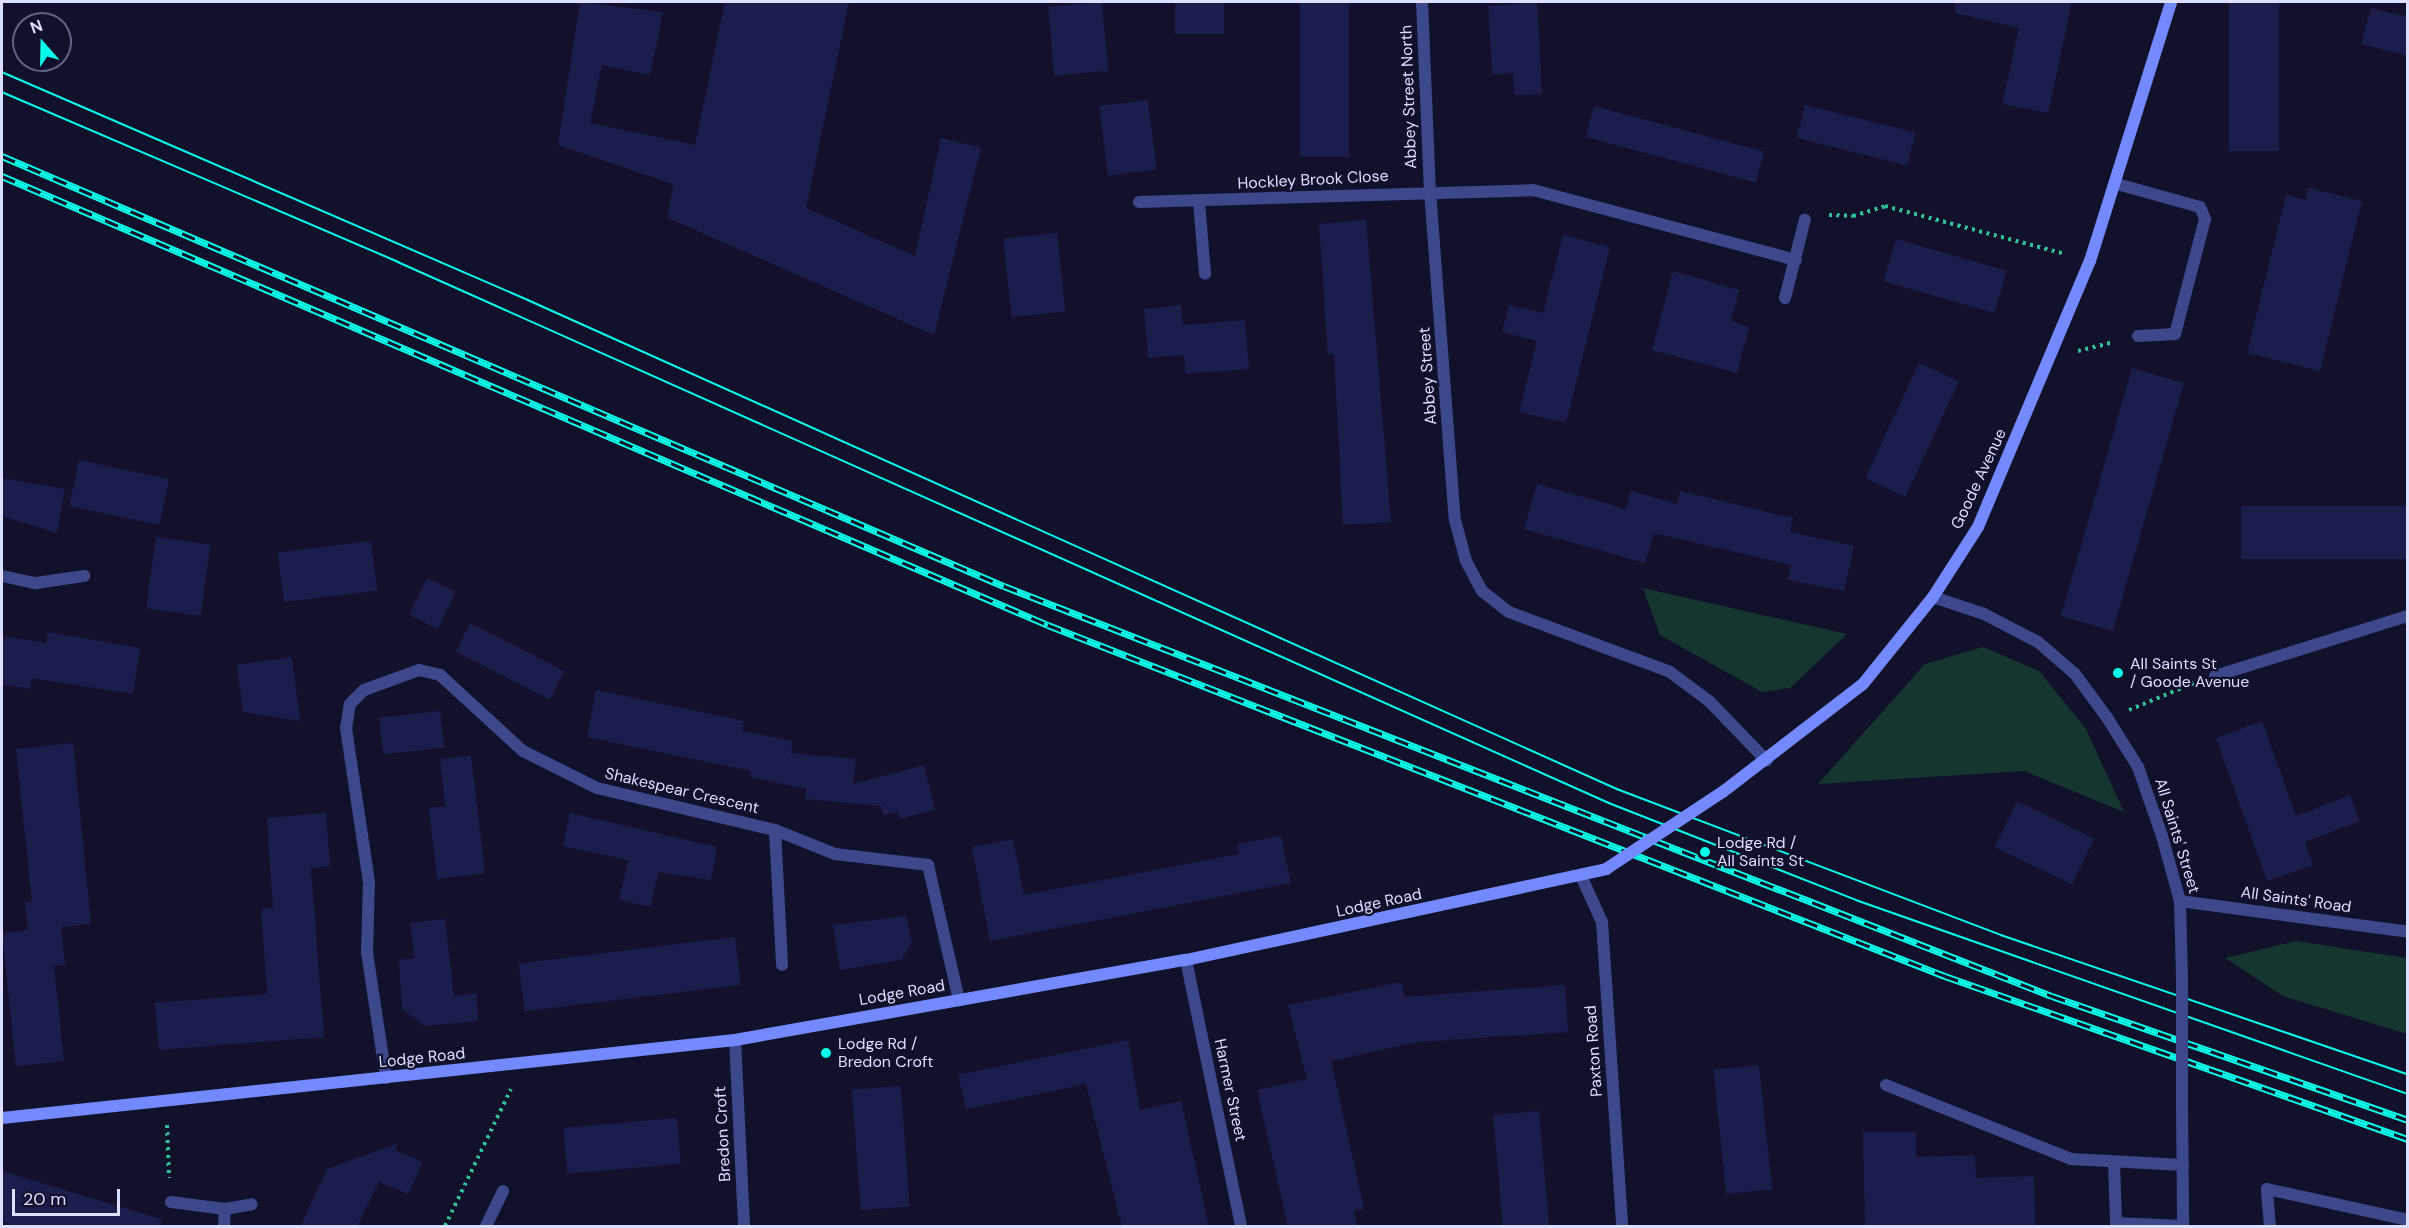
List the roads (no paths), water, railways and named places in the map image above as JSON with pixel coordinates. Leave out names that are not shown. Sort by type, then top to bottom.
[{"type":"street","name":"Abbey Street North","points":[[1422,2],[1430,190]]},
{"type":"street","name":"Goode Avenue","points":[[1767,761],[1863,684],[1933,597],[1978,527],[2090,261],[2117,184],[2171,2]]},
{"type":"street","points":[[2117,184],[2200,207],[2205,219],[2175,334],[2138,336]]},
{"type":"street","name":"Hockley Brook Close","points":[[1139,202],[1199,202],[1430,190]]},
{"type":"street","points":[[1430,190],[1533,190],[1796,260]]},
{"type":"street","name":"Abbey Street","points":[[1430,190],[1455,520],[1482,591],[1509,612],[1670,672],[1709,701],[1767,761]]},
{"type":"street","points":[[1199,202],[1205,274]]},
{"type":"street","points":[[1785,298],[1805,219]]},
{"type":"street","points":[[2,576],[36,583],[84,576]]},
{"type":"street","name":"All Saints' Street","points":[[1933,597],[1984,614],[2038,642],[2075,674],[2108,718],[2138,767],[2180,901],[2183,1226]]},
{"type":"street","points":[[2215,676],[2408,616]]},
{"type":"street","name":"Shakespear Crescent","points":[[386,1078],[367,953],[365,847],[346,747],[350,704],[364,690],[419,670],[440,675],[523,751],[597,788],[775,830],[835,854],[928,865],[959,1000]]},
{"type":"street","name":"Lodge Road","points":[[2,1118],[522,1065],[735,1040],[1186,960],[1582,878],[1606,869],[1767,761]]},
{"type":"street","points":[[775,830],[782,965]]},
{"type":"street","name":"Paxton Road","points":[[1582,878],[1602,922],[1622,1227]]},
{"type":"street","name":"All Saints' Road","points":[[2180,901],[2408,932]]},
{"type":"street","name":"Harmer Street","points":[[1186,960],[1241,1227]]},
{"type":"street","name":"Bredon Croft","points":[[735,1040],[744,1227]]},
{"type":"street","points":[[1886,1085],[2071,1159],[2183,1166]]},
{"type":"street","points":[[2114,1162],[2116,1223],[2183,1226]]},
{"type":"street","points":[[2270,1227],[2267,1189],[2408,1220]]},
{"type":"street","points":[[486,1227],[503,1191]]},
{"type":"street","points":[[171,1202],[225,1209],[252,1204]]},
{"type":"street","points":[[224,1227],[225,1209]]},
{"type":"tram line","points":[[2,72],[528,300],[1617,789],[2001,935],[2408,1074]]},
{"type":"tram line","points":[[2,92],[398,262],[1609,803],[1856,900],[2408,1094]]},
{"type":"railway","points":[[2,156],[1004,586],[2052,996],[2408,1120]]},
{"type":"railway","points":[[2,176],[1048,625],[1945,976],[2408,1139]]},
{"type":"place","name":"All Saints St / Goode Avenue","points":[[2118,673]]},
{"type":"place","name":"Lodge Rd / All Saints St","points":[[1705,852]]},
{"type":"place","name":"Lodge Rd / Bredon Croft","points":[[826,1053]]}]
